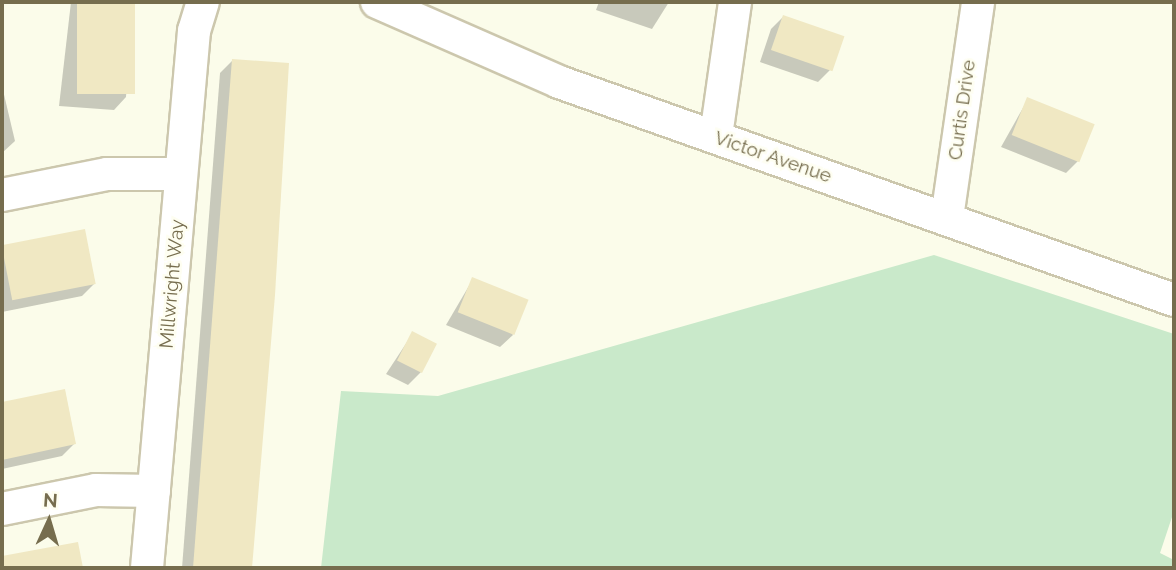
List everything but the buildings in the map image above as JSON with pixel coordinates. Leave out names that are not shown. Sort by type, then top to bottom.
[{"type":"street","name":"Millwright Way","points":[[147,568],[194,31],[203,2]]},
{"type":"street","name":"Victor Avenue","points":[[377,2],[471,48],[1174,300]]},
{"type":"street","points":[[716,136],[735,2]]},
{"type":"street","name":"Curtis Drive","points":[[947,218],[978,2]]},
{"type":"street","points":[[2,195],[107,174],[181,174]]},
{"type":"street","points":[[2,509],[96,490],[154,491]]},
{"type":"green space","points":[[934,255],[1174,334],[1174,511],[1160,553],[1174,560],[1174,568],[321,568],[341,391],[438,396]]}]
